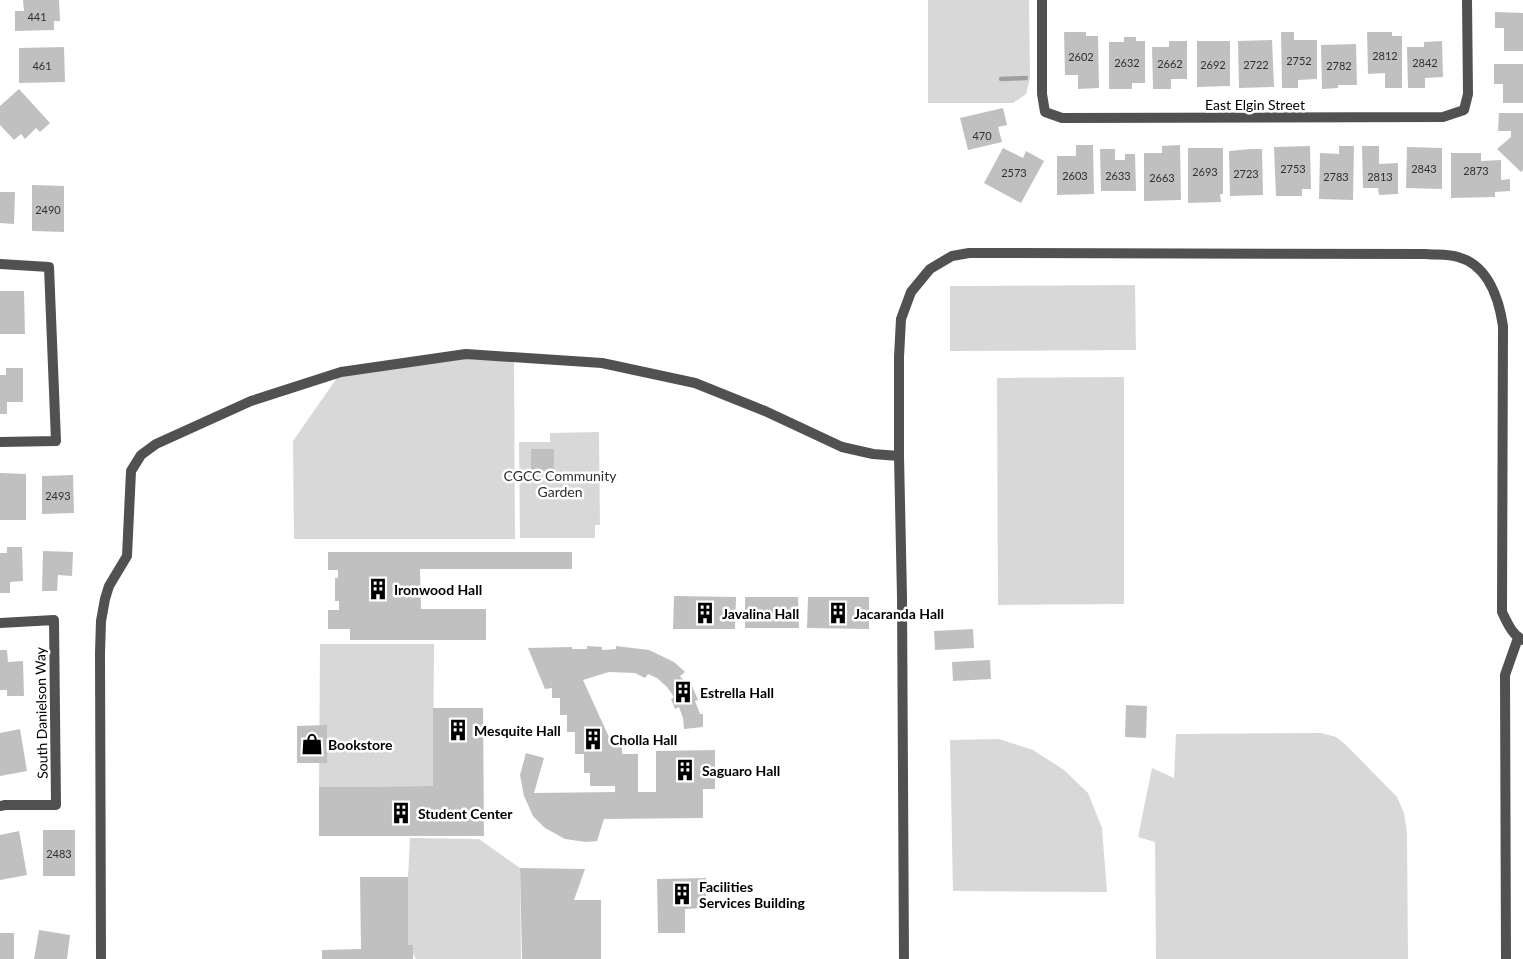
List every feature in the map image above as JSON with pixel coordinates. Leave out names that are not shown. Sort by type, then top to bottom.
[{"type":"street","name":"East Elgin Street","points":[[1042,0],[1042,94],[1046,112],[1062,118],[1442,118],[1464,110],[1468,94],[1467,0]]},
{"type":"street","points":[[904,959],[899,356],[901,319],[911,292],[930,268],[952,256],[969,253],[1199,253],[1426,254],[1458,257],[1477,267],[1488,280],[1501,310],[1503,326],[1502,612],[1509,627],[1520,639],[1505,675],[1506,959]]},
{"type":"street","points":[[0,264],[49,267],[56,441],[0,442]]},
{"type":"street","points":[[101,959],[100,653],[102,612],[109,586],[128,556],[131,471],[141,455],[156,444],[251,401],[333,374],[466,354],[598,362],[623,366],[695,383],[765,411],[842,447],[873,454],[899,456]]},
{"type":"street","name":"South Danielson Way","points":[[0,623],[54,620],[56,805],[0,806]]},
{"type":"green space","points":[[928,0],[1029,0],[1030,78],[1026,94],[1013,103],[928,103]]},
{"type":"green space","points":[[1135,285],[1136,350],[950,351],[950,286]]},
{"type":"green space","points":[[466,354],[514,357],[515,539],[294,539],[293,441],[341,372]]},
{"type":"green space","points":[[1124,377],[1124,604],[998,605],[997,378]]},
{"type":"green space","name":"CGCC Community Garden","points":[[599,432],[600,525],[595,525],[595,538],[520,538],[519,442],[550,442],[550,433]]},
{"type":"green space","points":[[320,644],[434,644],[433,786],[319,787]]},
{"type":"green space","points":[[1321,733],[1336,737],[1346,745],[1397,797],[1404,813],[1407,833],[1408,959],[1156,959],[1155,842],[1138,837],[1152,768],[1174,778],[1176,734]]},
{"type":"green space","points":[[999,739],[1033,750],[1064,770],[1088,793],[1102,828],[1107,892],[953,891],[950,740]]},
{"type":"green space","points":[[410,838],[479,839],[520,868],[521,959],[416,959],[408,945]]},
{"type":"building","points":[[23,0],[59,0],[60,21],[54,21],[54,30],[15,31],[15,11],[24,11]]},
{"type":"building","points":[[1495,12],[1523,13],[1523,51],[1504,51],[1504,28],[1495,28]]},
{"type":"building","points":[[1064,32],[1086,32],[1086,36],[1098,36],[1099,88],[1078,89],[1078,75],[1065,75]]},
{"type":"building","points":[[1281,32],[1294,32],[1294,40],[1317,40],[1317,79],[1298,80],[1298,88],[1282,88]]},
{"type":"building","points":[[1367,32],[1392,32],[1392,36],[1402,36],[1402,88],[1385,88],[1385,73],[1368,74]]},
{"type":"building","points":[[1124,37],[1136,37],[1136,41],[1145,41],[1145,83],[1132,83],[1132,89],[1109,89],[1109,42],[1124,42]]},
{"type":"building","points":[[1272,40],[1274,87],[1239,88],[1238,41]]},
{"type":"building","points":[[1169,41],[1187,41],[1187,79],[1171,79],[1171,89],[1153,89],[1152,47],[1169,47]]},
{"type":"building","points":[[1197,41],[1230,41],[1230,86],[1197,87]]},
{"type":"building","points":[[1442,41],[1443,77],[1425,78],[1425,88],[1408,88],[1407,47],[1424,47],[1424,42]]},
{"type":"building","points":[[1356,44],[1357,85],[1338,85],[1338,88],[1322,89],[1321,45]]},
{"type":"building","points":[[64,47],[65,82],[19,83],[19,48]]},
{"type":"building","points":[[1494,64],[1523,64],[1523,103],[1503,103],[1503,84],[1494,84]]},
{"type":"building","points":[[19,89],[50,123],[40,132],[36,128],[25,139],[21,134],[14,140],[0,125],[0,106]]},
{"type":"building","points":[[1003,108],[1007,125],[998,127],[1002,142],[968,150],[960,118]]},
{"type":"building","points":[[1499,113],[1523,113],[1523,170],[1521,172],[1497,149],[1511,137],[1511,131],[1498,131]]},
{"type":"building","points":[[1076,145],[1093,145],[1094,194],[1057,195],[1057,156],[1076,156]]},
{"type":"building","points":[[1180,145],[1181,200],[1144,201],[1144,153],[1162,153],[1162,146]]},
{"type":"building","points":[[1310,146],[1311,189],[1302,189],[1302,196],[1276,196],[1274,147]]},
{"type":"building","points":[[1339,146],[1354,146],[1353,200],[1319,199],[1320,153],[1339,154]]},
{"type":"building","points":[[1362,146],[1379,146],[1379,164],[1398,163],[1398,194],[1379,195],[1378,188],[1363,188]]},
{"type":"building","points":[[1407,147],[1442,148],[1442,189],[1406,188]]},
{"type":"building","points":[[1003,148],[1023,158],[1026,151],[1044,161],[1021,203],[984,183]]},
{"type":"building","points":[[1188,148],[1223,148],[1223,194],[1220,194],[1221,202],[1188,203]]},
{"type":"building","points":[[1100,149],[1115,149],[1115,160],[1125,160],[1125,154],[1135,154],[1136,191],[1101,191]]},
{"type":"building","points":[[1262,149],[1263,195],[1230,196],[1229,151]]},
{"type":"building","points":[[1451,153],[1481,153],[1481,161],[1501,160],[1501,180],[1510,179],[1510,191],[1495,192],[1495,197],[1451,198]]},
{"type":"building","points":[[32,185],[64,186],[64,232],[32,231]]},
{"type":"building","points":[[0,192],[15,192],[14,224],[0,223]]},
{"type":"building","points":[[0,291],[24,291],[25,334],[0,334]]},
{"type":"building","points":[[6,368],[23,368],[23,402],[7,402],[7,414],[0,414],[0,375],[6,375]]},
{"type":"building","points":[[531,449],[554,449],[554,470],[531,470]]},
{"type":"building","points":[[0,473],[26,474],[26,520],[0,520]]},
{"type":"building","points":[[73,475],[74,513],[42,514],[42,476]]},
{"type":"building","points":[[7,547],[22,547],[23,581],[10,582],[10,593],[0,593],[0,553],[7,553]]},
{"type":"building","points":[[43,551],[73,552],[72,576],[58,575],[57,591],[42,591]]},
{"type":"building","name":"Ironwood Hall","points":[[328,552],[572,552],[572,569],[420,569],[421,609],[486,609],[486,640],[350,640],[350,629],[328,629],[328,610],[339,610],[339,601],[335,601],[335,578],[338,578],[338,570],[328,570]]},
{"type":"building","name":"Javalina Hall","points":[[674,596],[736,597],[735,629],[673,629]]},
{"type":"building","points":[[745,597],[798,597],[799,628],[745,628]]},
{"type":"building","name":"Jacaranda Hall","points":[[808,597],[869,597],[869,629],[807,628]]},
{"type":"building","points":[[973,629],[974,648],[935,650],[934,631]]},
{"type":"building","points":[[587,646],[602,647],[602,650],[616,649],[616,646],[649,650],[674,662],[685,672],[680,676],[689,687],[692,686],[698,700],[695,701],[700,714],[703,714],[703,727],[684,729],[679,707],[675,709],[671,699],[674,697],[657,678],[648,674],[645,678],[635,673],[609,672],[583,680],[613,746],[622,746],[622,754],[638,754],[638,792],[656,792],[656,751],[715,750],[715,789],[703,789],[703,818],[604,819],[597,841],[586,842],[565,839],[545,828],[533,816],[524,796],[520,775],[526,753],[544,758],[534,793],[615,792],[615,786],[590,786],[590,773],[584,773],[584,754],[575,754],[575,732],[567,732],[567,715],[560,715],[560,698],[552,698],[552,688],[545,689],[528,648],[572,647],[572,649],[587,649]]},
{"type":"building","points":[[0,650],[7,650],[8,662],[23,661],[24,696],[7,696],[7,690],[0,690]]},
{"type":"building","points":[[990,660],[991,679],[953,681],[952,662]]},
{"type":"building","points":[[1126,705],[1147,706],[1146,738],[1125,737]]},
{"type":"building","name":"Student Center","points":[[433,708],[483,708],[484,836],[319,836],[319,787],[433,786]]},
{"type":"building","name":"Bookstore","points":[[327,725],[327,763],[297,763],[297,726]]},
{"type":"building","points":[[20,729],[27,771],[0,776],[0,733]]},
{"type":"building","points":[[43,830],[75,830],[75,876],[43,876]]},
{"type":"building","points":[[19,831],[27,875],[0,880],[0,835]]},
{"type":"building","points":[[520,868],[585,869],[574,900],[601,900],[601,959],[522,959]]},
{"type":"building","points":[[360,877],[408,877],[408,945],[413,945],[413,959],[322,959],[322,950],[361,949]]},
{"type":"building","name":"Facilities Services Building","points":[[706,878],[706,908],[685,909],[685,933],[658,933],[657,879]]},
{"type":"building","points":[[39,930],[70,935],[67,959],[34,959]]},
{"type":"building","points":[[0,933],[14,933],[14,959],[0,959]]},
{"type":"waterway","points":[[1001,79],[1026,78]]},
{"type":"place","name":"Ironwood Hall","points":[[378,589]]},
{"type":"place","name":"Javalina Hall","points":[[705,613]]},
{"type":"place","name":"Jacaranda Hall","points":[[838,613]]},
{"type":"place","name":"Estrella Hall","points":[[683,692]]},
{"type":"place","name":"Mesquite Hall","points":[[458,730]]},
{"type":"place","name":"Cholla Hall","points":[[593,739]]},
{"type":"place","name":"Bookstore","points":[[312,744]]},
{"type":"place","name":"Saguaro Hall","points":[[685,770]]},
{"type":"place","name":"Student Center","points":[[401,813]]},
{"type":"place","name":"Facilities Services Building","points":[[682,894]]}]
